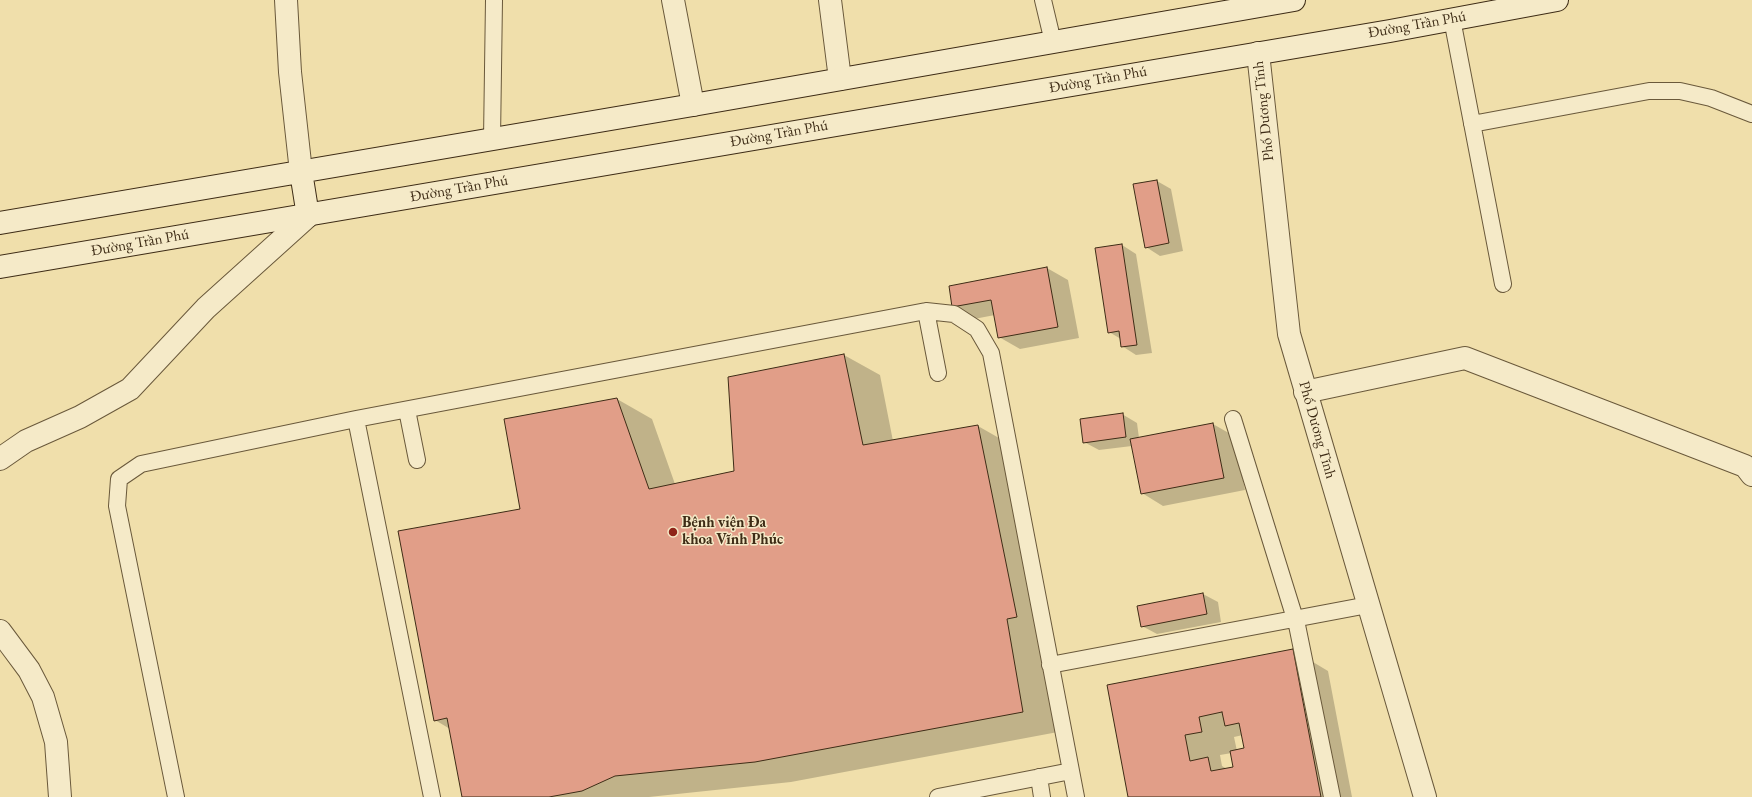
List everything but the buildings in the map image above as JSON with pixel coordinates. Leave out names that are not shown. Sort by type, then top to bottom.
[{"type":"main road","points":[[0,459],[26,441],[80,417],[130,389],[206,308],[308,216],[301,172],[290,72],[286,0]]},
{"type":"main road","points":[[673,0],[693,105]]},
{"type":"main road","points":[[830,0],[840,79]]},
{"type":"main road","name":"Đường Trần Phú","points":[[0,267],[308,216],[444,191],[1258,53],[1557,0]]},
{"type":"main road","points":[[0,223],[693,105],[1281,1]]},
{"type":"main road","name":"Phố Dương Tĩnh","points":[[1258,53],[1289,334],[1425,797]]},
{"type":"main road","points":[[1305,392],[1466,358],[1745,466],[1752,475]]},
{"type":"main road","points":[[0,631],[29,670],[43,697],[56,742],[60,797]]},
{"type":"lane","points":[[492,139],[494,0]]},
{"type":"lane","points":[[1043,0],[1052,42]]},
{"type":"lane","points":[[1452,19],[1503,284]]},
{"type":"lane","points":[[1472,124],[1649,91],[1680,91],[1711,98],[1752,114]]},
{"type":"lane","points":[[926,311],[938,373]]},
{"type":"lane","points":[[176,797],[117,506],[119,479],[141,464],[356,419],[926,311],[954,314],[978,329],[991,352],[1076,797]]},
{"type":"lane","points":[[407,410],[417,460]]},
{"type":"lane","points":[[356,419],[432,797]]},
{"type":"lane","points":[[1233,419],[1295,619],[1332,797]]},
{"type":"lane","points":[[1050,665],[1368,605]]},
{"type":"lane","points":[[938,797],[1071,771]]},
{"type":"lane","points":[[1039,777],[1042,797]]},
{"type":"place","name":"Bệnh viện Đa khoa Vĩnh Phúc","points":[[673,532]]}]
